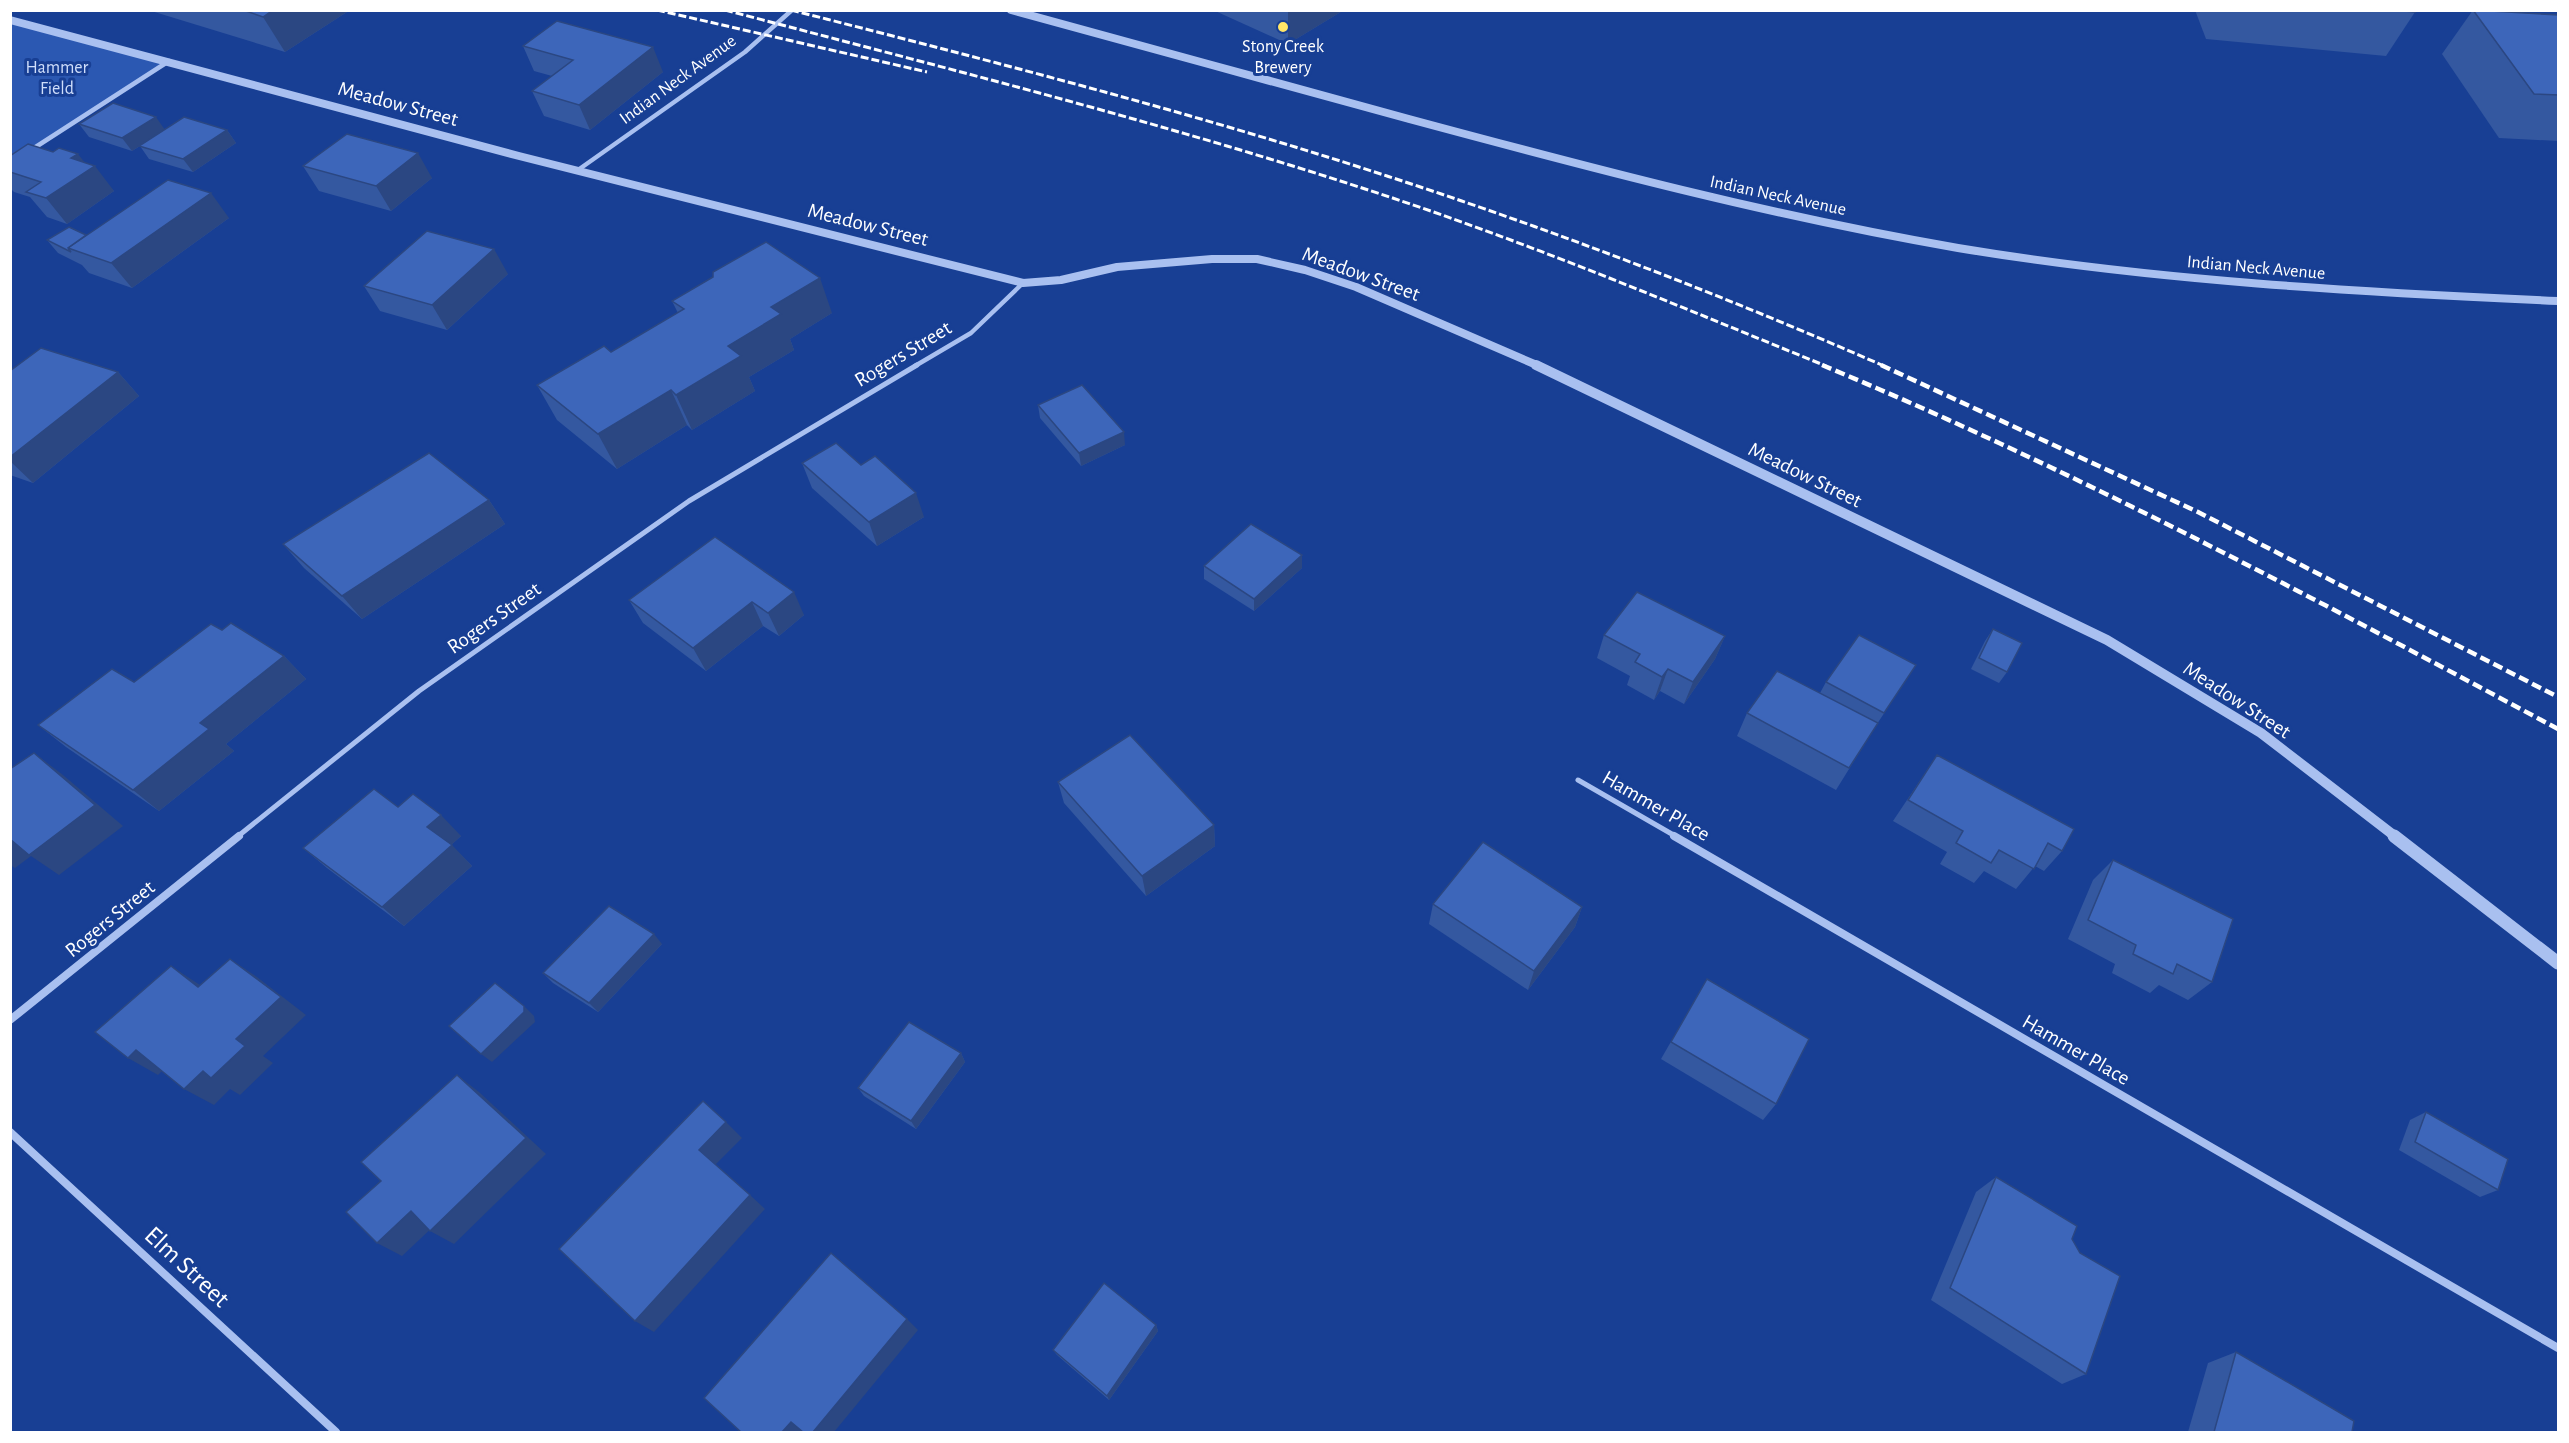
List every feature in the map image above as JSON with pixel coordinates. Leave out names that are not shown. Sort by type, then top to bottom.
[{"type":"street","name":"Indian Neck Avenue","points":[[578,170],[745,52],[792,10]]},
{"type":"street","name":"Indian Neck Avenue","points":[[1011,10],[1615,175],[1838,225],[1971,249],[2261,285],[2438,298],[2559,301]]},
{"type":"street","name":"Meadow Street","points":[[10,20],[169,60],[519,156],[1023,283],[1061,280],[1117,267],[1212,259],[1257,259],[1305,270],[1356,287],[1511,353],[2107,640],[2261,733],[2559,963]]},
{"type":"street","points":[[30,151],[169,60]]},
{"type":"street","name":"Rogers Street","points":[[10,1020],[419,691],[689,501],[970,333],[1023,283]]},
{"type":"street","name":"Hammer Place","points":[[1578,780],[2559,1348]]},
{"type":"street","name":"Elm Street","points":[[10,1132],[336,1432]]},
{"type":"green space","name":"Hammer Field","points":[[11,20],[169,60],[11,163]]},
{"type":"building","points":[[243,10],[273,10],[263,17]]},
{"type":"building","points":[[2473,10],[2559,15],[2559,95],[2534,94]]},
{"type":"building","points":[[557,21],[653,47],[579,105],[532,91],[573,60],[523,46]]},
{"type":"building","points":[[113,103],[156,117],[122,138],[79,124]]},
{"type":"building","points":[[184,117],[227,130],[183,159],[139,146]]},
{"type":"building","points":[[347,134],[418,153],[376,186],[303,166]]},
{"type":"building","points":[[28,144],[53,152],[59,148],[78,154],[71,158],[95,166],[46,198],[26,192],[41,182],[10,172],[10,156]]},
{"type":"building","points":[[168,180],[211,193],[111,263],[68,248]]},
{"type":"building","points":[[69,227],[86,235],[68,248],[71,252],[47,240]]},
{"type":"building","points":[[427,231],[494,249],[432,305],[364,286]]},
{"type":"building","points":[[766,242],[820,278],[771,307],[781,314],[728,346],[741,356],[676,395],[671,390],[598,434],[537,385],[604,346],[611,352],[684,309],[672,301],[713,277],[713,272]]},
{"type":"building","points":[[41,348],[118,372],[10,457],[10,371]]},
{"type":"building","points":[[1082,385],[1124,432],[1079,453],[1038,405]]},
{"type":"building","points":[[836,443],[861,465],[875,456],[916,493],[869,522],[802,463]]},
{"type":"building","points":[[429,453],[489,500],[342,596],[283,544]]},
{"type":"building","points":[[1251,524],[1302,555],[1254,599],[1204,566]]},
{"type":"building","points":[[715,537],[794,592],[768,613],[752,602],[693,648],[629,600]]},
{"type":"building","points":[[1637,592],[1725,636],[1693,682],[1668,669],[1662,677],[1635,662],[1640,654],[1604,635]]},
{"type":"building","points":[[231,623],[284,656],[200,723],[209,729],[133,790],[38,725],[112,669],[134,682],[211,624],[222,630]]},
{"type":"building","points":[[1993,629],[2022,643],[2007,672],[1979,658]]},
{"type":"building","points":[[1859,635],[1916,665],[1884,713],[1826,682]]},
{"type":"building","points":[[1777,671],[1878,723],[1849,768],[1747,713]]},
{"type":"building","points":[[1130,735],[1214,825],[1142,876],[1058,782]]},
{"type":"building","points":[[34,753],[95,805],[29,855],[10,839],[10,769]]},
{"type":"building","points":[[1937,755],[2074,829],[2062,851],[2048,843],[2034,869],[1999,850],[1991,863],[1956,843],[1963,831],[1908,800]]},
{"type":"building","points":[[374,789],[398,807],[413,794],[441,815],[427,827],[452,845],[382,907],[303,848]]},
{"type":"building","points":[[1483,842],[1582,907],[1534,971],[1433,904]]},
{"type":"building","points":[[2113,860],[2233,919],[2212,982],[2177,964],[2173,974],[2133,954],[2136,945],[2088,920]]},
{"type":"building","points":[[609,906],[654,934],[589,1003],[543,973]]},
{"type":"building","points":[[230,959],[281,997],[236,1039],[245,1046],[211,1078],[203,1071],[184,1089],[136,1050],[128,1058],[95,1032],[171,966],[198,987]]},
{"type":"building","points":[[1707,979],[1809,1039],[1776,1104],[1671,1042]]},
{"type":"building","points":[[495,983],[524,1006],[524,1012],[481,1054],[449,1026]]},
{"type":"building","points":[[909,1022],[961,1053],[911,1121],[858,1088]]},
{"type":"building","points":[[457,1075],[526,1138],[430,1231],[411,1211],[377,1243],[346,1212],[381,1181],[361,1162]]},
{"type":"building","points":[[703,1101],[726,1122],[699,1150],[750,1195],[635,1321],[559,1249]]},
{"type":"building","points":[[2426,1112],[2508,1159],[2498,1190],[2415,1142]]},
{"type":"building","points":[[1996,1177],[2077,1226],[2072,1239],[2080,1253],[2120,1276],[2086,1374],[1950,1288]]},
{"type":"building","points":[[831,1253],[907,1319],[813,1432],[803,1432],[791,1422],[782,1432],[741,1432],[704,1398]]},
{"type":"building","points":[[1104,1283],[1156,1325],[1107,1396],[1053,1350]]},
{"type":"building","points":[[2236,1352],[2354,1421],[2352,1432],[2214,1432]]},
{"type":"railway","points":[[657,10],[927,72]]},
{"type":"railway","points":[[725,10],[1122,116],[1359,187],[1536,249],[1826,366]]},
{"type":"railway","points":[[791,10],[1165,109],[1387,176],[1638,265],[1884,366]]},
{"type":"railway","points":[[1822,365],[1916,405],[2103,492],[2377,632],[2558,729]]},
{"type":"railway","points":[[1881,365],[2198,512],[2558,697]]},
{"type":"place","name":"Stony Creek Brewery","points":[[1283,27]]}]
